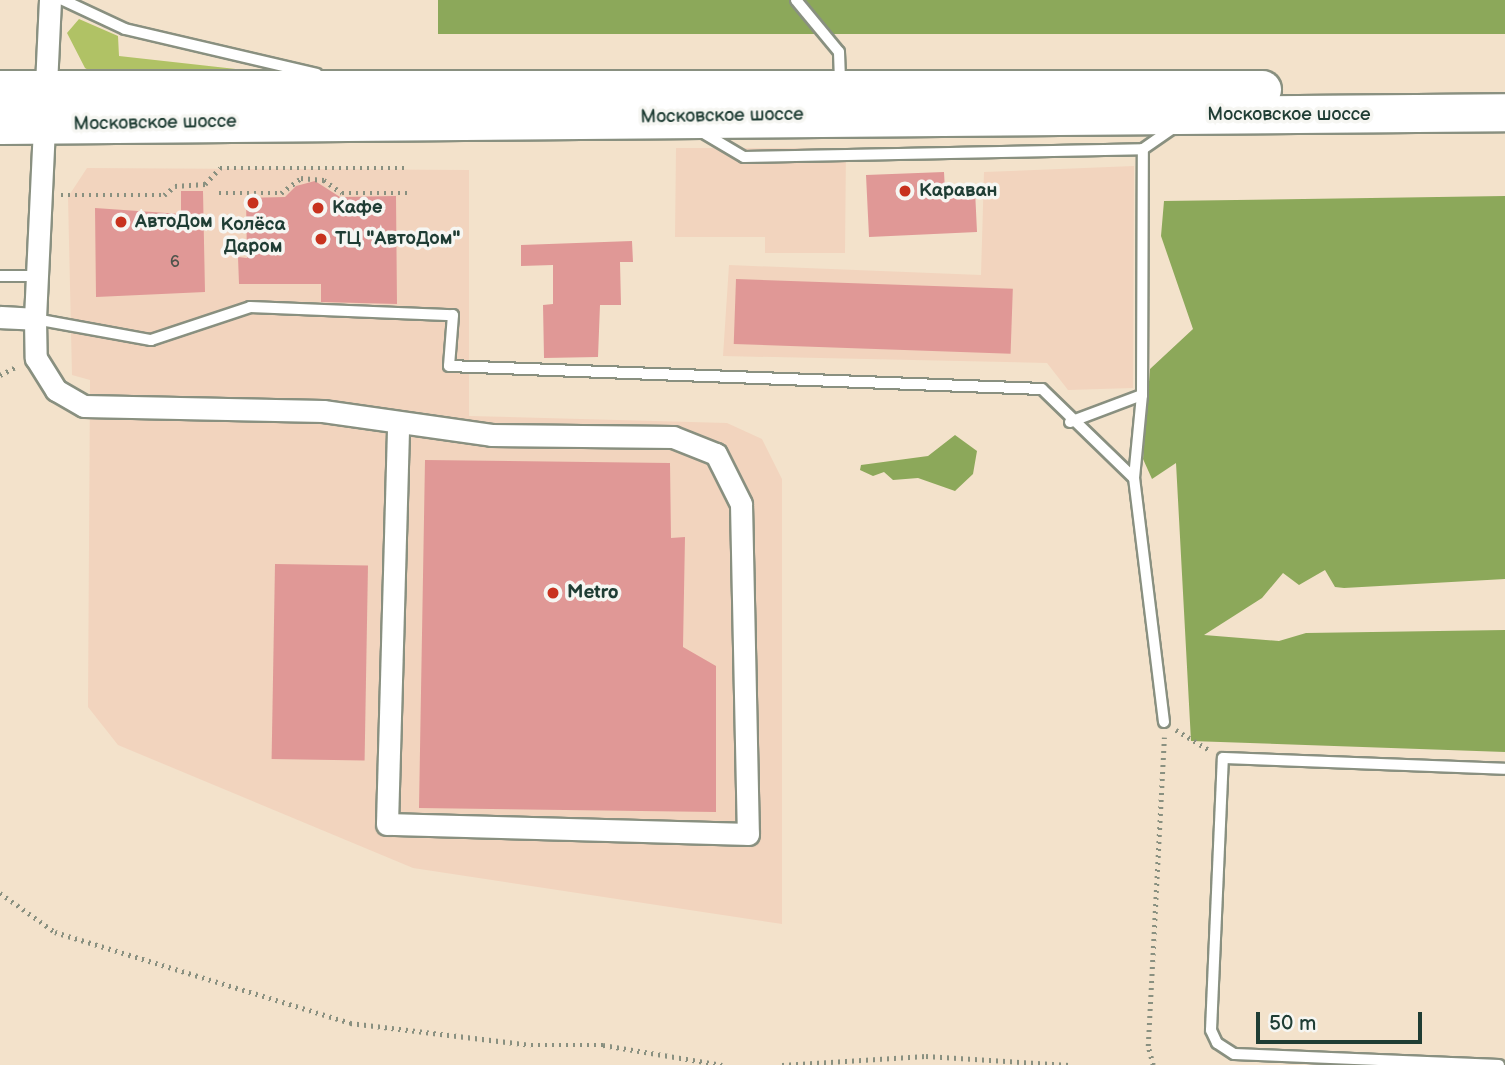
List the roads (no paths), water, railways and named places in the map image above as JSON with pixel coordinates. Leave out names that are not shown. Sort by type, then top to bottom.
[{"type":"highway","name":"Московское шоссе","points":[[0,125],[45,107],[398,89],[840,88],[1443,102]]},
{"type":"highway","name":"Московское шоссе","points":[[0,89],[45,107],[677,117],[1192,115],[1443,102]]},
{"type":"highway","points":[[1443,102],[1505,93]]},
{"type":"highway","points":[[1443,102],[1505,112]]},
{"type":"street","points":[[50,0],[35,319],[36,358],[56,390],[84,406],[323,411],[491,435],[673,437],[716,454],[741,504],[748,835],[387,824],[398,423]]},
{"type":"street","points":[[0,317],[35,319]]},
{"type":"lane","points":[[62,0],[125,29],[398,89]]},
{"type":"lane","points":[[796,0],[839,52],[840,88]]},
{"type":"lane","points":[[677,117],[744,157],[1143,149],[1192,115]]},
{"type":"lane","points":[[1143,149],[1142,395],[1135,478],[1164,722]]},
{"type":"lane","points":[[0,276],[37,276]]},
{"type":"lane","points":[[35,319],[151,340],[250,307],[453,315],[449,366],[1042,389],[1070,422],[1135,478]]},
{"type":"lane","points":[[1070,422],[1142,395]]},
{"type":"lane","points":[[1499,1065],[1234,1054],[1217,1044],[1211,1030],[1223,758],[1505,769]]},
{"type":"place","name":"Караван","points":[[905,191]]},
{"type":"place","name":"Колёса Даром","points":[[253,203]]},
{"type":"place","name":"Кафе","points":[[318,208]]},
{"type":"place","name":"АвтоДом","points":[[121,222]]},
{"type":"place","name":"ТЦ \"АвтоДом\"","points":[[321,239]]},
{"type":"place","name":"Metro","points":[[553,593]]}]
